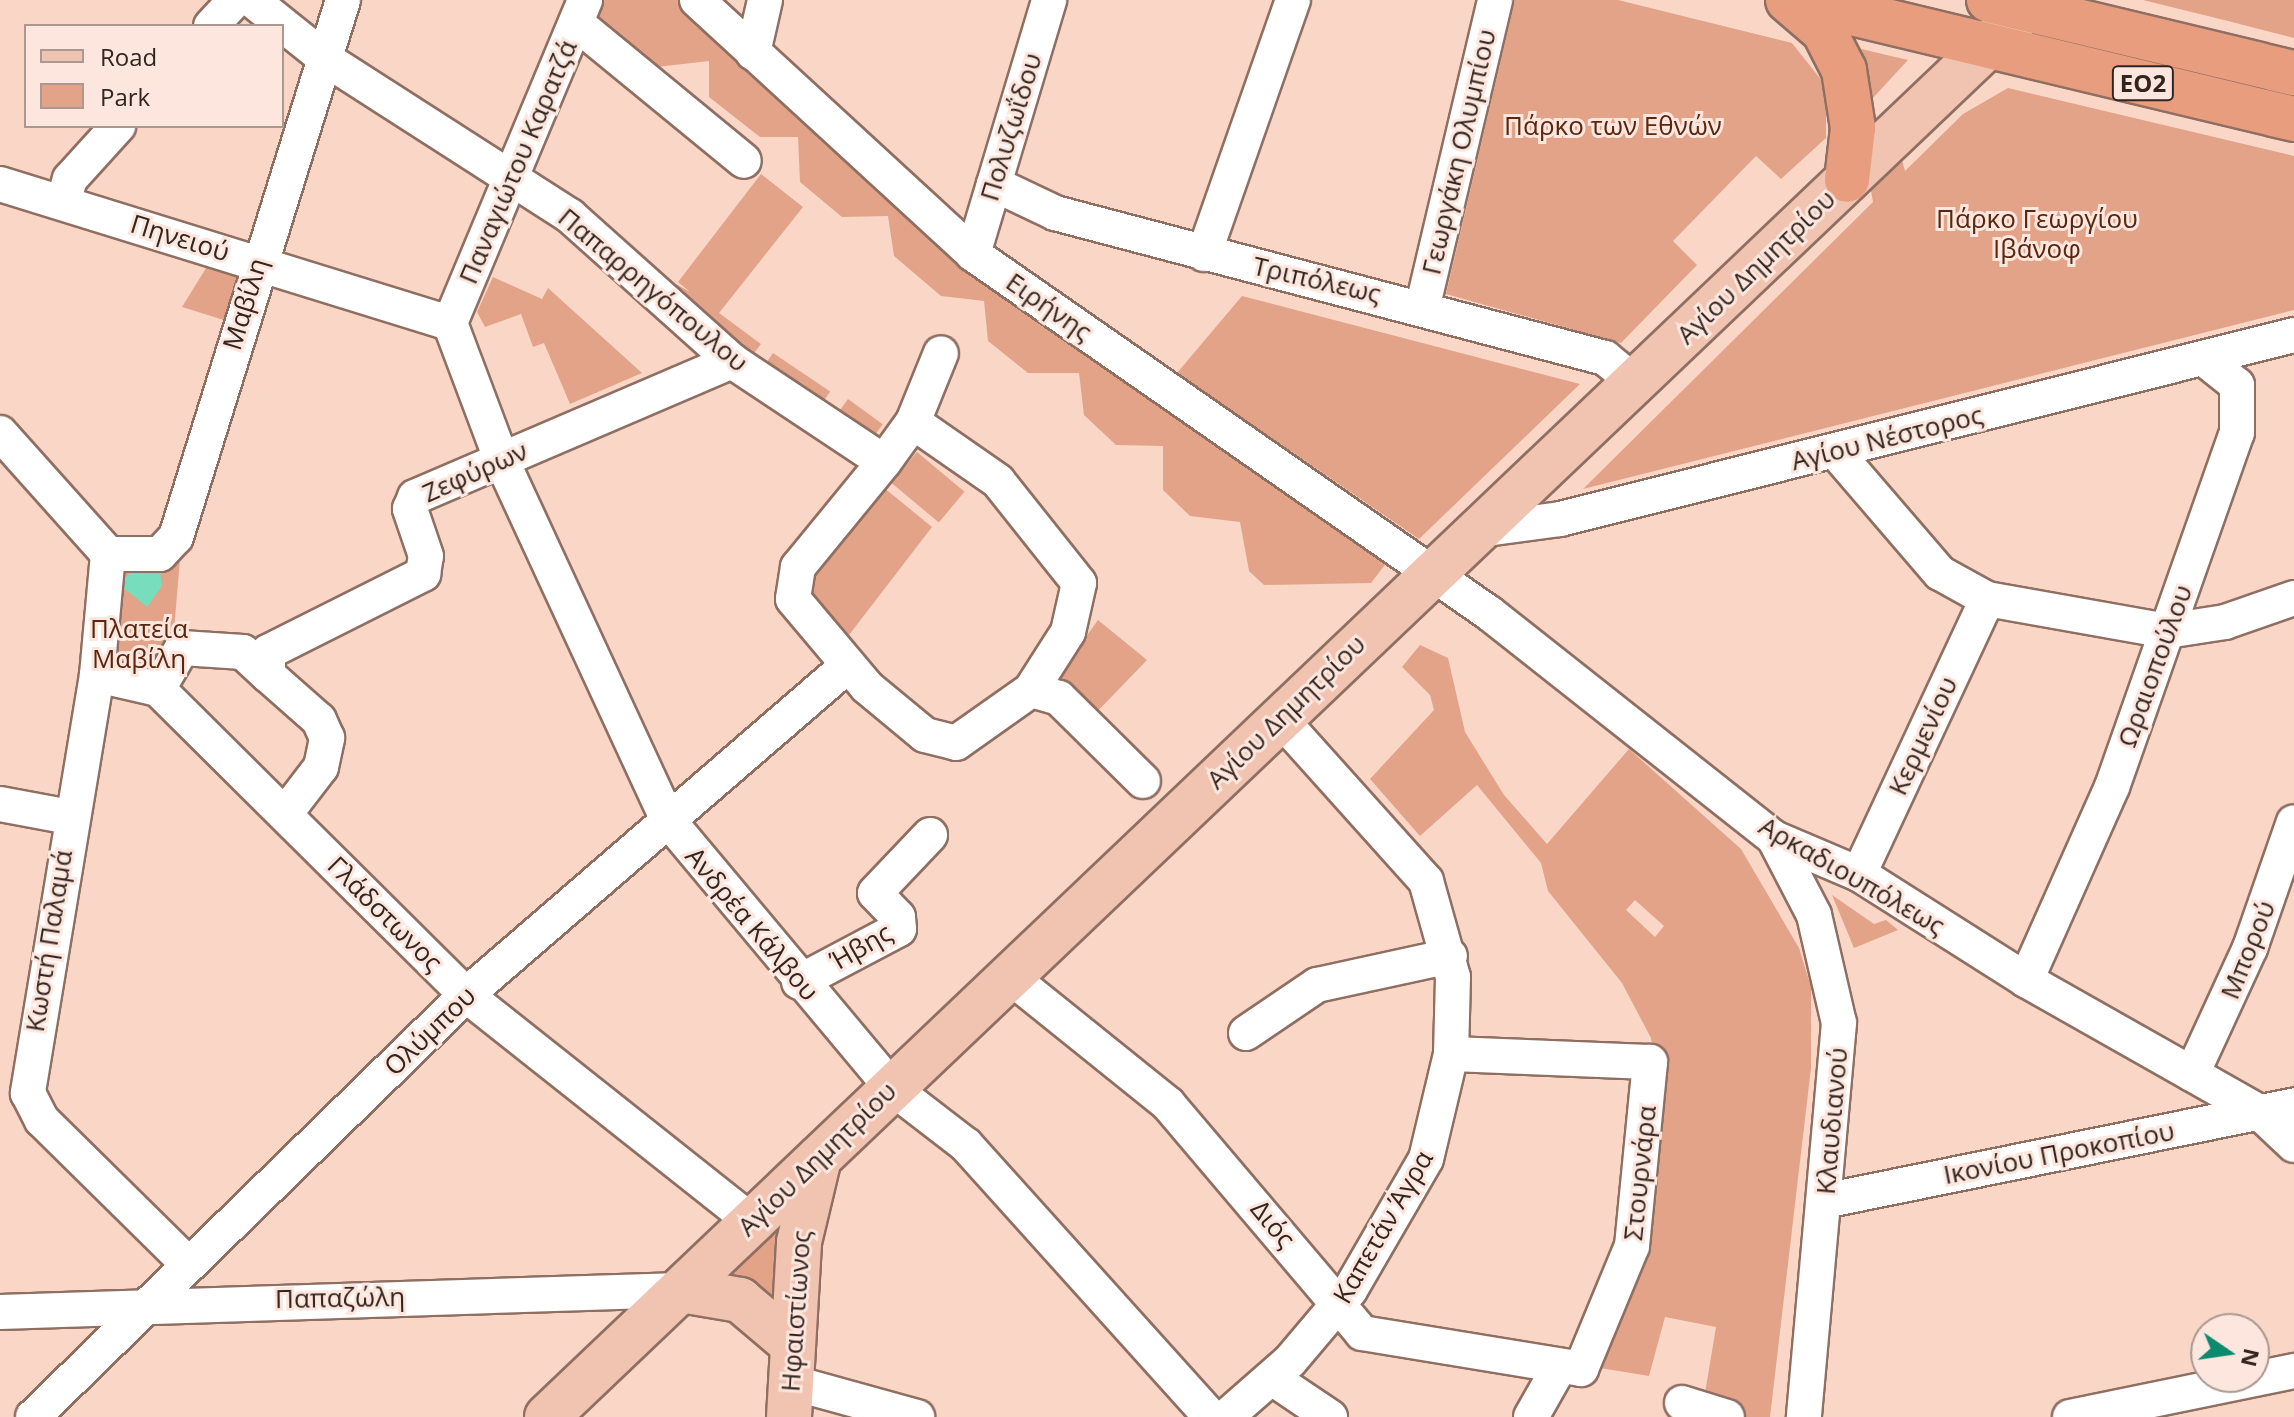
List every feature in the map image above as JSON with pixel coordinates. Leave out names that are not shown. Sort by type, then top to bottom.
[{"type":"highway","points":[[1788,0],[1824,31],[1844,70],[1853,128],[1847,180]]},
{"type":"highway","name":"ΕΟ2","points":[[1798,0],[2294,119]]},
{"type":"highway","name":"ΕΟ2","points":[[2014,3],[2294,73]]},
{"type":"main road","name":"Αγίου Δημητρίου","points":[[547,1417],[1847,180],[1992,47],[2014,3]]},
{"type":"main road","name":"Ηφαιστίωνος","points":[[790,1381],[799,1242],[819,1158]]},
{"type":"main road","points":[[681,1290],[740,1300],[790,1381]]},
{"type":"street","points":[[213,24],[235,0]]},
{"type":"street","name":"Παπαρρηγόπουλου","points":[[252,0],[282,24]]},
{"type":"street","name":"Μαβίλη","points":[[108,554],[160,554],[173,544],[258,261],[327,60],[343,0]]},
{"type":"street","name":"Ειρήνης","points":[[697,0],[973,254],[1432,576]]},
{"type":"street","points":[[753,53],[765,0]]},
{"type":"street","name":"Πολυζωΐδου","points":[[973,254],[1049,0]]},
{"type":"street","points":[[1204,254],[1293,0]]},
{"type":"street","name":"Γεωργάκη Ολυμπίου","points":[[1423,305],[1495,0]]},
{"type":"street","points":[[580,12],[753,168]]},
{"type":"street","name":"Παναγιώτου Καρατζά","points":[[450,323],[580,12]]},
{"type":"street","name":"Παπαρρηγόπουλου","points":[[284,26],[327,60],[570,216],[732,361],[884,462]]},
{"type":"street","points":[[63,202],[70,179],[116,128]]},
{"type":"street","name":"Πηνειού","points":[[0,184],[258,261],[450,323]]},
{"type":"street","name":"Τριπόλεως","points":[[994,184],[1055,213],[1204,254],[1423,305],[1605,358],[1635,382]]},
{"type":"street","name":"Ανδρέα Κάλβου","points":[[450,323],[501,459],[668,820],[799,982],[892,1088],[966,1145],[1211,1417]]},
{"type":"street","name":"Αγίου Νέστορος","points":[[1479,530],[1544,523],[2294,335]]},
{"type":"street","points":[[913,422],[998,481],[1079,583],[1068,632],[1031,690],[966,739],[945,743],[847,666],[797,609],[791,588],[798,567],[913,422],[941,353]]},
{"type":"street","name":"Ωραιοπούλου","points":[[2026,980],[2112,787],[2240,419],[2237,385],[2203,358]]},
{"type":"street","name":"Ζεφύρων","points":[[267,667],[282,639],[423,574],[427,562],[411,502],[501,459],[732,361]]},
{"type":"street","points":[[0,433],[108,554]]},
{"type":"street","points":[[1835,451],[1940,573],[1987,599],[2167,631],[2225,622],[2294,598]]},
{"type":"street","name":"Κωστή Παλαμά","points":[[108,554],[97,675],[70,817],[28,1093],[42,1120],[189,1265]]},
{"type":"street","name":"Αρκαδιουπόλεως","points":[[1432,576],[1566,671],[1774,838],[1859,874],[2026,980],[2259,1112],[2294,1145]]},
{"type":"street","name":"Κερμενίου","points":[[1859,874],[1987,599]]},
{"type":"street","points":[[97,675],[158,689],[182,648],[243,652],[267,667],[319,720],[327,738],[321,767],[285,814]]},
{"type":"street","name":"Ολύμπου","points":[[33,1417],[466,995],[847,666]]},
{"type":"street","name":"Γλάδστωνος","points":[[158,689],[466,995],[752,1222]]},
{"type":"street","points":[[1031,690],[1059,698],[1143,781]]},
{"type":"street","name":"Καπετάν Άγρα","points":[[1226,1417],[1272,1378],[1340,1305],[1426,1159],[1451,1054],[1450,956],[1436,901],[1418,868],[1280,718]]},
{"type":"street","points":[[0,804],[70,817]]},
{"type":"street","name":"Μπορού","points":[[2192,1074],[2250,948],[2294,822]]},
{"type":"street","name":"Ήβης","points":[[799,982],[899,929],[898,917],[875,893],[930,835]]},
{"type":"street","name":"Κλαυδιανού","points":[[1774,838],[1814,915],[1836,1000],[1839,1071],[1806,1403]]},
{"type":"street","points":[[1246,1033],[1317,985],[1450,956]]},
{"type":"street","name":"Διός","points":[[1009,976],[1168,1104],[1370,1339],[1570,1368]]},
{"type":"street","name":"Στουρνάρα","points":[[1451,1054],[1650,1062],[1632,1246],[1570,1368],[1531,1417]]},
{"type":"street","name":"Ικονίου Προκοπίου","points":[[1824,1201],[2294,1105]]},
{"type":"street","name":"Παπαζώλη","points":[[0,1312],[151,1302],[681,1290]]},
{"type":"street","points":[[2070,1417],[2294,1371]]},
{"type":"street","points":[[1272,1378],[1330,1417]]},
{"type":"street","points":[[790,1381],[917,1417]]},
{"type":"street","points":[[1682,1403],[1727,1417]]},
{"type":"street","points":[[1806,1403],[1829,1417]]},
{"type":"green space","points":[[603,0],[678,0],[812,119],[1391,557],[1371,583],[1264,585],[1249,571],[1240,522],[1190,516],[1163,490],[1163,446],[1116,445],[1084,415],[1079,373],[1028,373],[988,341],[984,301],[941,296],[894,256],[888,216],[842,217],[800,182],[798,137],[760,137],[709,97],[709,61],[648,68],[591,25]]},
{"type":"green space","name":"Πάρκο των Εθνών","points":[[1515,0],[1618,0],[1792,43],[1826,86],[1826,138],[1781,179],[1756,156],[1673,241],[1697,265],[1621,343],[1446,294]]},
{"type":"green space","points":[[2143,0],[2294,0],[2294,38],[2228,21]]},
{"type":"green space","points":[[1857,48],[1908,60],[1871,100]]},
{"type":"green space","name":"Πάρκο Γεωργίου Ιβάνοφ","points":[[2008,88],[2294,156],[2294,310],[1583,489],[1873,202],[1870,185],[1901,157],[1905,171],[1963,114]]},
{"type":"green space","points":[[761,174],[803,207],[719,313],[761,344],[747,362],[668,294],[676,284],[690,292],[678,282]]},
{"type":"green space","points":[[211,260],[239,275],[227,321],[182,307]]},
{"type":"green space","points":[[493,277],[542,299],[548,288],[642,373],[570,404],[544,343],[533,347],[521,314],[485,327],[477,312]]},
{"type":"green space","points":[[1242,296],[1580,384],[1419,539],[1177,373]]},
{"type":"green space","points":[[773,353],[830,392],[818,409],[761,370]]},
{"type":"green space","points":[[848,399],[883,424],[868,445],[833,419]]},
{"type":"green space","points":[[917,452],[964,492],[939,522],[891,483]]},
{"type":"green space","points":[[883,487],[932,527],[849,635],[807,595],[808,581]]},
{"type":"green space","name":"Πλατεία Μαβίλη","points":[[113,559],[180,559],[172,654],[154,685],[103,671]]},
{"type":"green space","points":[[1098,620],[1147,660],[1092,717],[1052,684]]},
{"type":"green space","points":[[1420,645],[1448,658],[1465,732],[1504,795],[1547,844],[1629,749],[1741,849],[1799,948],[1811,987],[1811,1068],[1770,1417],[1701,1417],[1716,1327],[1665,1317],[1649,1376],[1594,1367],[1650,1220],[1662,1115],[1651,1038],[1622,983],[1548,891],[1541,863],[1477,785],[1420,836],[1370,779],[1434,710],[1430,695],[1402,667]],"holes":[[[1635,900],[1664,926],[1655,937],[1626,910]]]},
{"type":"green space","points":[[1832,895],[1874,924],[1886,920],[1898,930],[1854,948]]},
{"type":"green space","points":[[784,1209],[781,1311],[729,1275]]},
{"type":"water","points":[[159,564],[162,586],[147,607],[120,585],[135,566]]}]
